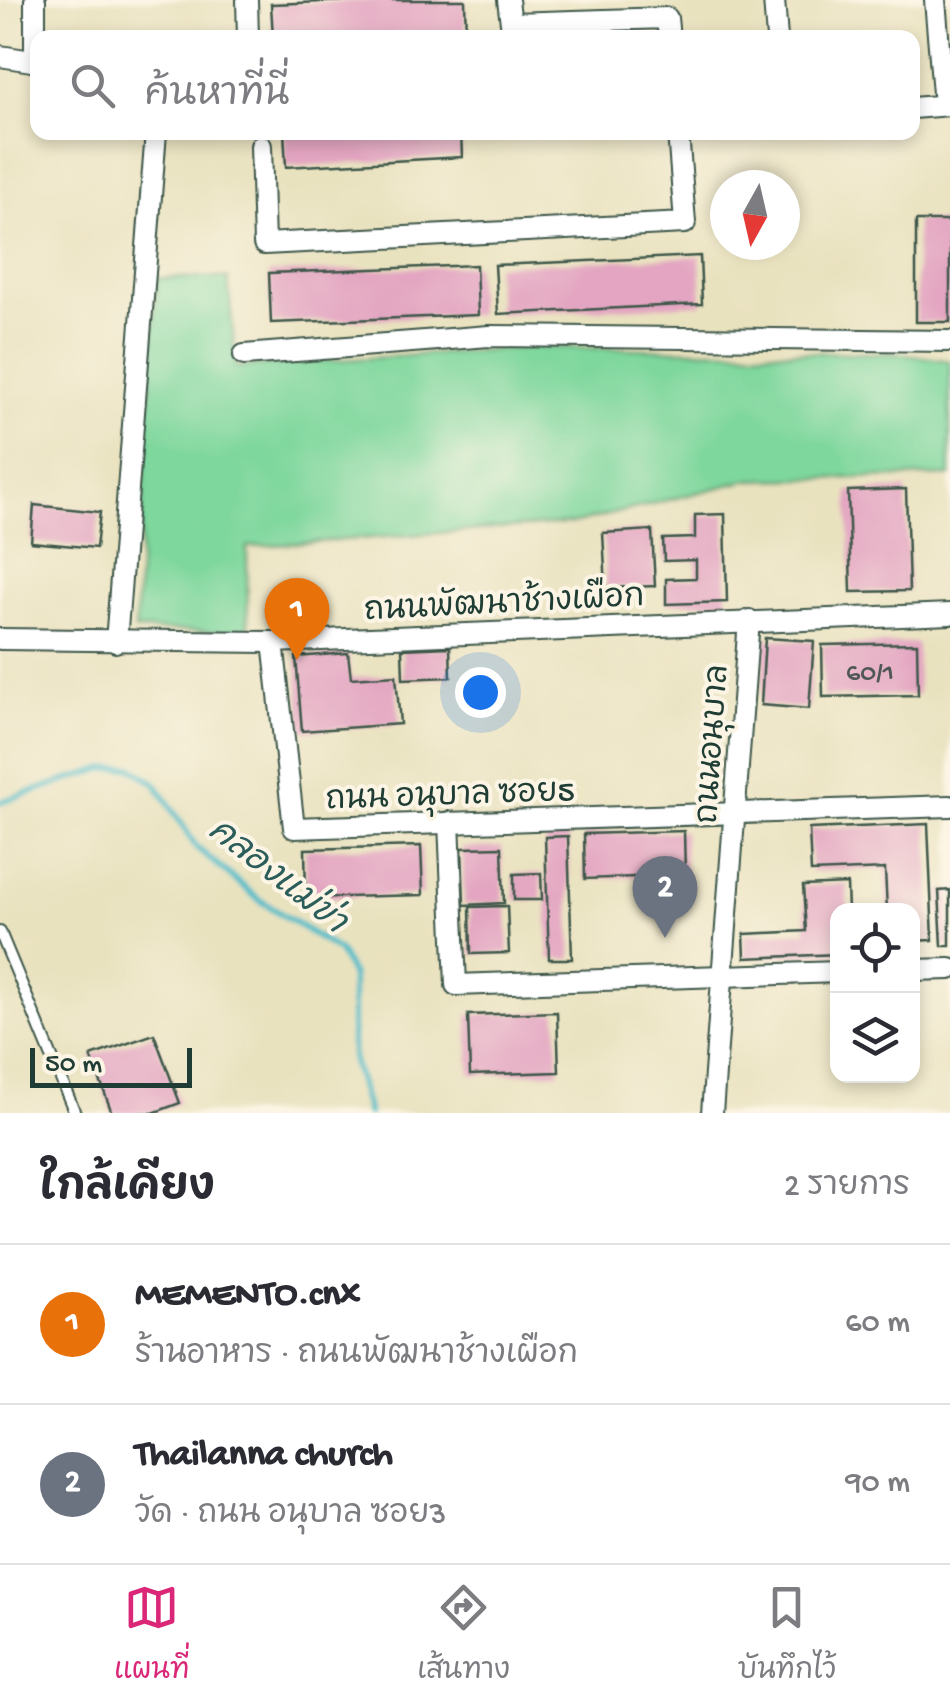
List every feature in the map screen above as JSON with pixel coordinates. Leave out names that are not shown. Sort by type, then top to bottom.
[{"type":"street","points":[[35,0],[35,30]]},
{"type":"street","points":[[247,0],[248,30]]},
{"type":"street","points":[[508,0],[510,23],[667,18],[668,30]]},
{"type":"street","points":[[774,0],[776,30]]},
{"type":"street","points":[[920,107],[947,105],[935,0]]},
{"type":"street","points":[[0,56],[30,61]]},
{"type":"street","points":[[116,642],[155,140]]},
{"type":"street","points":[[261,146],[264,244],[685,223],[679,140]]},
{"type":"street","points":[[244,355],[489,336],[950,341]]},
{"type":"street","name":"ถนนพัฒนาช้างเผือก","points":[[0,639],[273,642],[950,614]]},
{"type":"street","name":"ถนนอนุบาล","points":[[712,1113],[749,620]]},
{"type":"street","name":"ถนน อนุบาล ซอย5","points":[[273,642],[294,828],[950,806]]},
{"type":"street","points":[[450,822],[456,985],[830,972]]},
{"type":"street","points":[[920,970],[950,969]]},
{"type":"lane","points":[[0,932],[74,1113]]},
{"type":"green space","points":[[157,278],[228,278],[236,367],[538,347],[905,354],[950,361],[950,476],[748,480],[576,523],[247,547],[248,632],[135,630]]},
{"type":"building","points":[[465,0],[466,30],[273,30],[271,4]]},
{"type":"building","points":[[284,140],[461,140],[462,157],[286,167]]},
{"type":"building","points":[[916,221],[950,221],[950,322],[916,322]]},
{"type":"building","points":[[700,256],[702,304],[498,314],[495,265]]},
{"type":"building","points":[[476,265],[478,315],[271,323],[269,273]]},
{"type":"building","points":[[906,489],[909,591],[851,592],[848,491]]},
{"type":"building","points":[[34,505],[100,512],[96,548],[31,542]]},
{"type":"building","points":[[725,514],[727,602],[666,604],[666,579],[696,578],[696,560],[664,561],[663,539],[695,538],[695,515]]},
{"type":"building","points":[[652,530],[655,586],[606,588],[603,533]]},
{"type":"building","points":[[765,638],[814,641],[809,709],[761,705]]},
{"type":"building","points":[[917,643],[918,695],[823,697],[822,645]]},
{"type":"building","points":[[450,647],[451,677],[403,679],[402,649]]},
{"type":"building","points":[[348,653],[351,678],[396,675],[400,724],[302,731],[296,657]]},
{"type":"building","points":[[928,824],[933,940],[920,941],[920,903],[887,903],[885,869],[811,872],[809,829]]},
{"type":"building","points":[[684,831],[685,875],[585,879],[584,834]]},
{"type":"building","points":[[568,836],[572,959],[549,959],[545,837]]},
{"type":"building","points":[[421,846],[423,895],[306,898],[305,849]]},
{"type":"building","points":[[502,847],[504,903],[464,905],[462,848]]},
{"type":"building","points":[[541,873],[542,900],[514,900],[514,874]]},
{"type":"building","points":[[847,884],[848,903],[830,903],[830,954],[745,958],[744,934],[806,931],[803,886]]},
{"type":"building","points":[[950,890],[950,946],[942,946],[939,891]]},
{"type":"building","points":[[507,906],[509,953],[471,954],[470,907]]},
{"type":"building","points":[[557,1012],[559,1072],[470,1075],[468,1015]]},
{"type":"building","points":[[154,1034],[180,1103],[153,1113],[112,1113],[91,1056]]},
{"type":"waterway","name":"คลองแม่ข่า","points":[[0,802],[102,769],[131,767],[156,784],[197,848],[257,898],[339,951],[352,976],[352,1057],[368,1113]]},
{"type":"place","name":"MEMENTO.cnx","points":[[297,660]]},
{"type":"place","name":"Thailanna church","points":[[665,938]]}]
